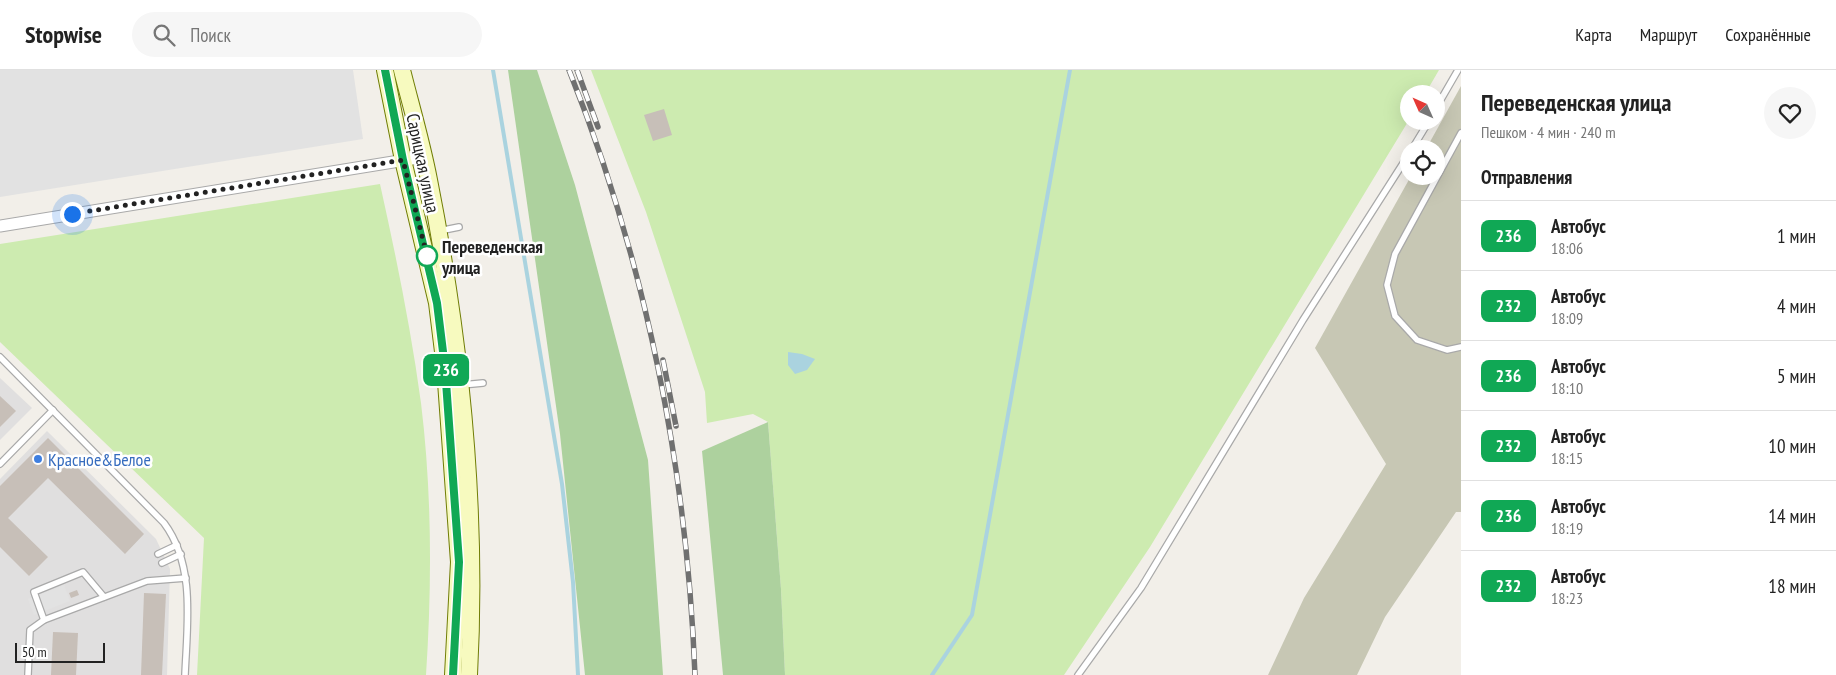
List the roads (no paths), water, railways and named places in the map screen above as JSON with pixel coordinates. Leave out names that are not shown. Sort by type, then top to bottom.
[{"type":"street","name":"Сарицкая улица","points":[[385,70],[403,160],[437,303],[445,368],[459,562],[453,675]]},
{"type":"street","name":"Сарицкая улица","points":[[402,70],[424,157],[460,385],[473,564],[469,675]]},
{"type":"street","points":[[0,226],[424,157]]},
{"type":"lane","points":[[1445,92],[1458,70]]},
{"type":"lane","points":[[1461,133],[1395,254],[1387,286],[1395,316],[1417,340],[1447,350],[1461,347]]},
{"type":"lane","points":[[1078,675],[1146,580],[1303,320],[1400,168]]},
{"type":"lane","points":[[437,231],[459,227]]},
{"type":"lane","points":[[0,357],[164,523],[177,545],[186,578],[188,605],[184,675]]},
{"type":"lane","points":[[460,385],[484,383]]},
{"type":"lane","points":[[0,464],[53,410]]},
{"type":"lane","points":[[158,554],[177,545]]},
{"type":"lane","points":[[162,563],[181,554]]},
{"type":"lane","points":[[44,620],[34,592],[83,572],[104,597]]},
{"type":"lane","points":[[28,675],[30,630],[44,620],[146,581],[186,578]]},
{"type":"water","points":[[788,352],[802,354],[815,359],[807,370],[795,374],[788,365]]},
{"type":"waterway","points":[[493,70],[562,484],[573,582],[578,675]]},
{"type":"waterway","points":[[932,675],[972,615],[1070,70]]},
{"type":"railway","points":[[569,70],[596,143],[620,217],[641,291],[658,367],[683,521],[695,675]]},
{"type":"railway","points":[[577,70],[598,127]]},
{"type":"railway","points":[[663,360],[676,426]]},
{"type":"place","name":"Переведенская улица","points":[[427,256]]},
{"type":"place","name":"Красное&Белое","points":[[38,459]]}]
